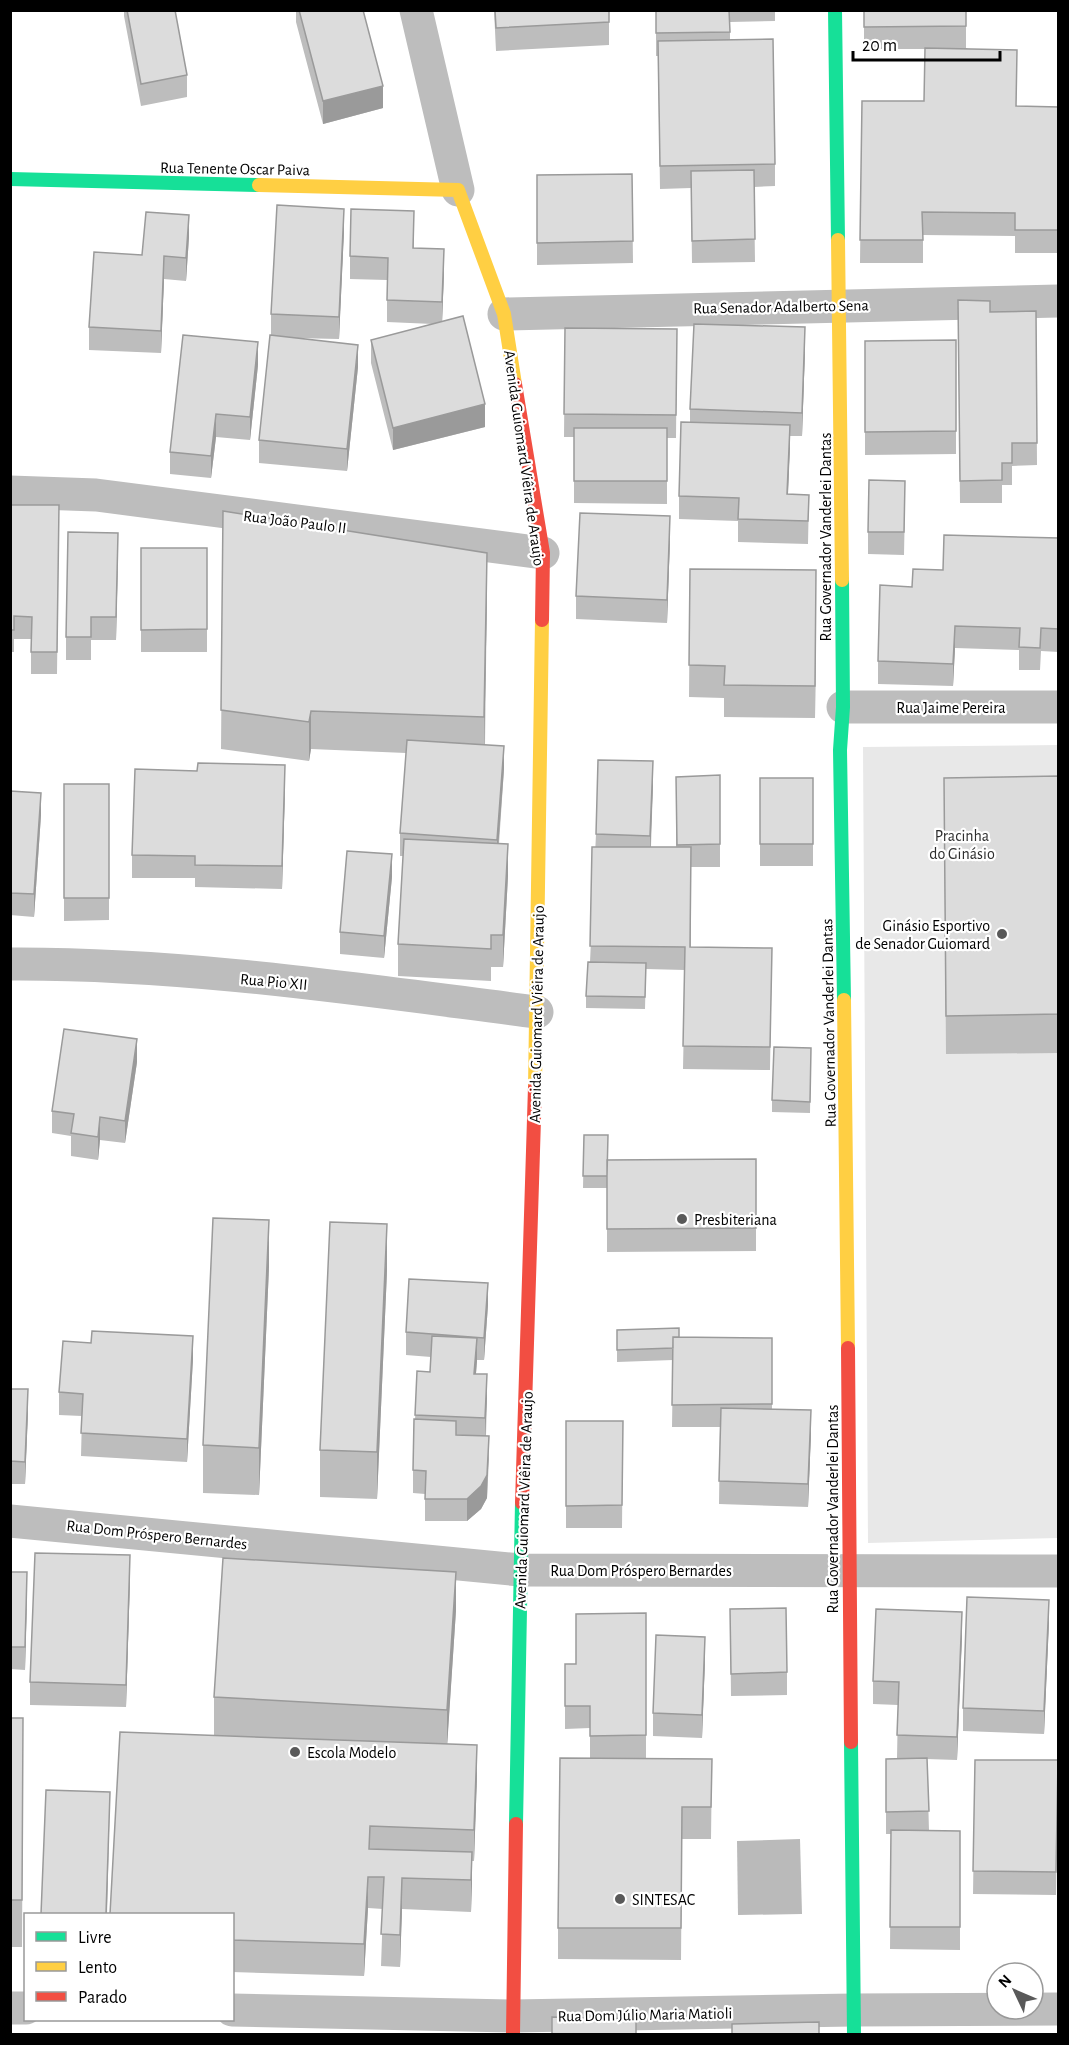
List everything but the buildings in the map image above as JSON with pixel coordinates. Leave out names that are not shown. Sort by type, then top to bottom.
[{"type":"street","name":"Avenida Guiomard Viêira de Araujo","points":[[416,10],[458,190],[504,314],[543,553],[537,1012],[520,1570],[514,2025]]},
{"type":"street","name":"Rua Governador Vanderlei Dantas","points":[[835,10],[840,305],[843,707],[840,750],[847,1218],[853,2022]]},
{"type":"street","name":"Rua Tenente Oscar Paiva","points":[[10,179],[458,190]]},
{"type":"street","name":"Rua Senador Adalberto Sena","points":[[504,314],[1059,301]]},
{"type":"street","name":"Rua João Paulo II","points":[[10,492],[96,495],[543,553]]},
{"type":"street","name":"Rua Jaime Pereira","points":[[843,707],[1059,707]]},
{"type":"street","name":"Rua Pio XII","points":[[10,964],[84,963],[327,985],[537,1012]]},
{"type":"street","name":"Rua Dom Próspero Bernardes","points":[[10,1521],[520,1570],[1059,1571]]},
{"type":"street","name":"Rua Dom Júlio Maria Matioli","points":[[234,2010],[514,2025],[853,2022],[1059,2009]]},
{"type":"green space","name":"Pracinha do Ginásio","points":[[1058,745],[1058,1538],[868,1543],[863,747]]},
{"type":"shaded area","points":[[800,1839],[802,1914],[738,1915],[737,1841]]},
{"type":"traffic: fast","points":[[835,10],[838,240]]},
{"type":"traffic: fast","points":[[10,179],[259,185]]},
{"type":"traffic: fast","points":[[842,580],[843,707],[840,750],[844,1000]]},
{"type":"traffic: fast","points":[[516,1824],[522,1503]]},
{"type":"traffic: fast","points":[[851,1742],[854,2034]]},
{"type":"traffic: slow","points":[[259,185],[458,190],[504,314],[515,384]]},
{"type":"traffic: slow","points":[[838,240],[842,580]]},
{"type":"traffic: slow","points":[[535,1087],[542,620]]},
{"type":"traffic: slow","points":[[844,1000],[848,1348]]},
{"type":"traffic: jam","points":[[515,384],[543,553],[542,620]]},
{"type":"traffic: jam","points":[[522,1503],[535,1087]]},
{"type":"traffic: jam","points":[[848,1348],[851,1742]]},
{"type":"traffic: jam","points":[[513,2034],[516,1824]]},
{"type":"place","name":"Ginásio Esportivo de Senador Guiomard","points":[[1002,934]]},
{"type":"place","name":"Presbiteriana","points":[[682,1219]]},
{"type":"place","name":"Escola Modelo","points":[[295,1752]]},
{"type":"place","name":"SINTESAC","points":[[620,1899]]}]
